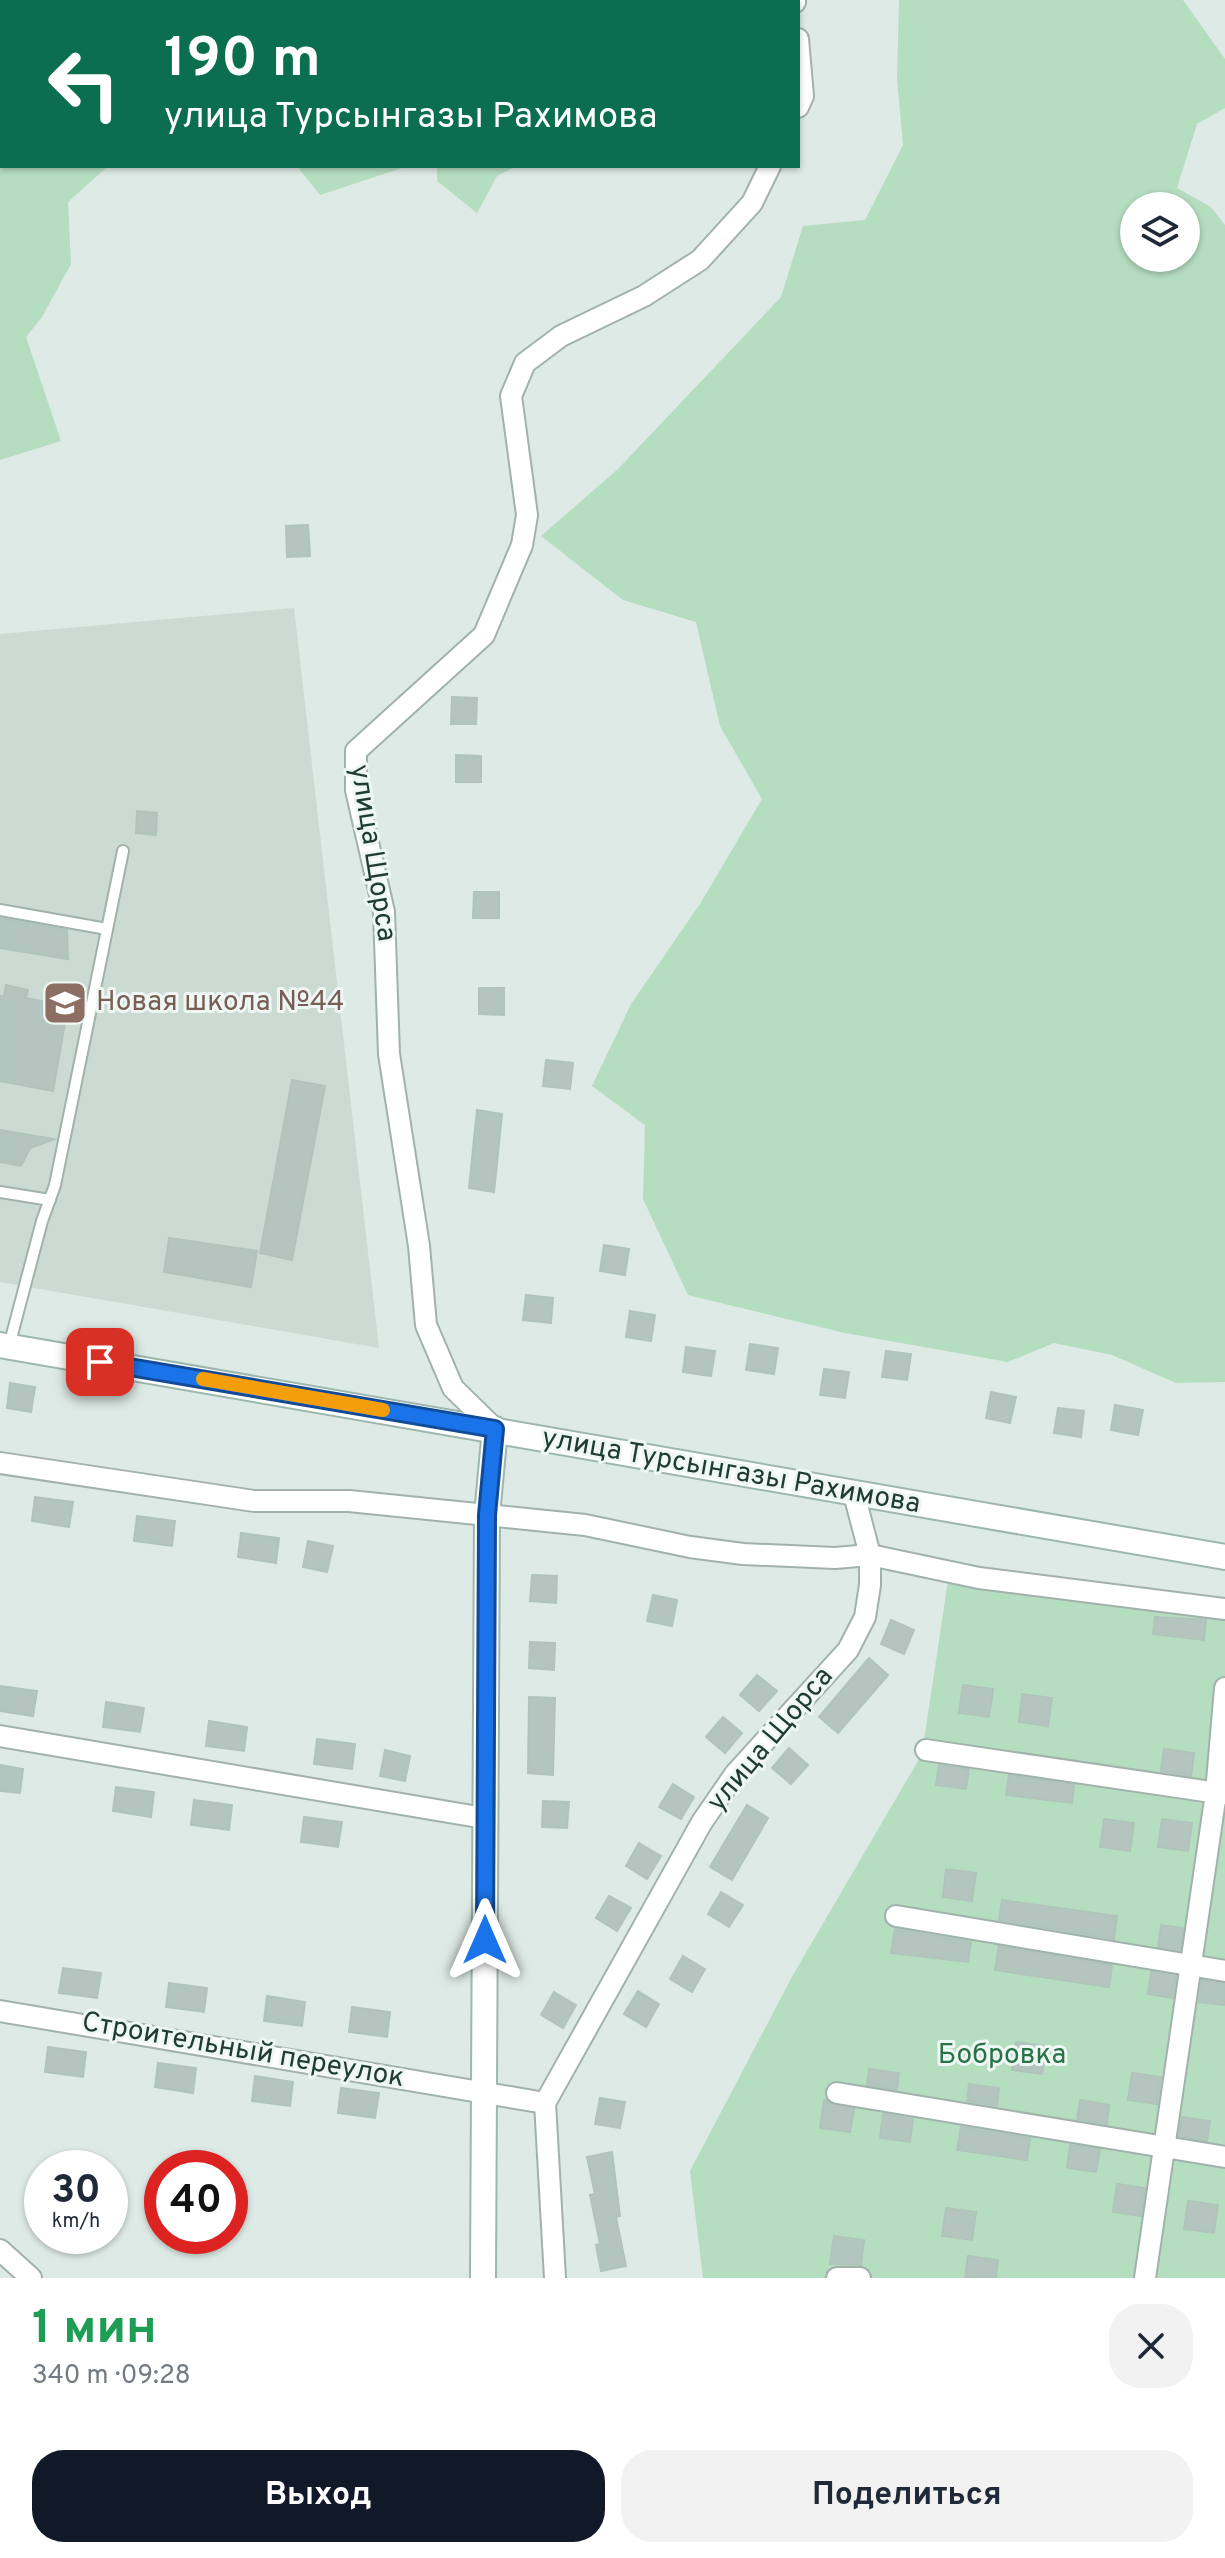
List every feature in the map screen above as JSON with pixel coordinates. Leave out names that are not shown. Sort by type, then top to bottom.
[{"type":"street","points":[[800,62],[803,96],[800,103]]},
{"type":"street","name":"улица Щорса","points":[[495,1429],[453,1388],[426,1325],[417,1232],[389,1054],[384,912],[356,790],[356,751],[484,635],[522,545],[527,515],[511,396],[525,363],[561,336],[644,296],[700,260],[752,203],[769,168]]},
{"type":"street","name":"улица Турсынгазы Рахимова","points":[[4,1345],[1225,1557]]},
{"type":"street","points":[[483,2278],[487,1515],[495,1429]]},
{"type":"street","points":[[0,1463],[254,1501],[349,1501],[585,1525],[690,1547],[743,1554],[835,1558],[870,1555],[979,1578],[1225,1609]]},
{"type":"street","name":"улица Щорса","points":[[545,2103],[710,1810],[735,1774],[848,1650],[865,1617],[870,1555],[854,1494]]},
{"type":"street","points":[[1145,2278],[1220,1793],[1225,1688]]},
{"type":"street","points":[[0,1736],[484,1818]]},
{"type":"street","points":[[926,1750],[1220,1793]]},
{"type":"street","points":[[896,1916],[1225,1971]]},
{"type":"street","name":"Строительный переулок","points":[[0,2011],[545,2103]]},
{"type":"street","points":[[837,2093],[1225,2157]]},
{"type":"street","points":[[545,2103],[555,2278]]},
{"type":"street","points":[[0,2250],[31,2278]]},
{"type":"street","points":[[837,2278],[860,2278]]},
{"type":"lane","points":[[4,1345],[50,1200],[123,851]]},
{"type":"lane","points":[[0,910],[107,929]]},
{"type":"lane","points":[[0,1192],[50,1200]]},
{"type":"shaded area","points":[[294,608],[379,1348],[0,1282],[0,634]]},
{"type":"green space","points":[[899,0],[1183,0],[1225,59],[1225,108],[1197,124],[1177,188],[1184,192],[1120,192],[1120,272],[1200,272],[1200,201],[1211,207],[1225,225],[1225,1382],[1176,1383],[1112,1355],[1054,1343],[1008,1362],[845,1333],[688,1295],[643,1199],[645,1125],[592,1086],[631,1004],[700,904],[762,799],[720,726],[696,622],[623,600],[541,536],[618,469],[781,297],[803,226],[865,220],[903,145],[897,79]]},
{"type":"green space","points":[[0,168],[106,168],[68,202],[71,264],[42,317],[26,337],[61,441],[0,460]]},
{"type":"green space","points":[[299,168],[402,168],[320,195]]},
{"type":"green space","points":[[437,168],[513,168],[497,176],[477,213],[437,181]]},
{"type":"green space","name":"Бобровка","points":[[950,1567],[1225,1606],[1225,2278],[703,2278],[690,2171],[793,1975],[922,1754]]},
{"type":"building","points":[[308,525],[310,556],[287,557],[286,526]]},
{"type":"building","points":[[452,697],[477,698],[476,724],[451,724]]},
{"type":"building","points":[[456,755],[481,756],[481,782],[456,782]]},
{"type":"building","points":[[137,811],[157,813],[156,835],[136,833]]},
{"type":"building","points":[[474,892],[499,892],[499,918],[473,918]]},
{"type":"building","name":"Новая школа №44","points":[[0,918],[67,930],[68,959],[0,948]]},
{"type":"building","points":[[6,985],[28,990],[26,998],[68,1006],[53,1091],[0,1081],[0,996],[4,996]]},
{"type":"building","points":[[479,988],[504,988],[504,1015],[479,1014]]},
{"type":"building","points":[[546,1060],[573,1063],[570,1089],[543,1086]]},
{"type":"building","points":[[292,1080],[325,1086],[292,1260],[260,1253]]},
{"type":"building","points":[[477,1110],[502,1114],[494,1192],[469,1188]]},
{"type":"building","points":[[0,1130],[54,1139],[30,1148],[21,1166],[0,1162]]},
{"type":"building","points":[[169,1238],[257,1251],[251,1287],[164,1272]]},
{"type":"building","points":[[604,1245],[629,1249],[625,1275],[600,1271]]},
{"type":"building","points":[[526,1295],[553,1298],[551,1323],[523,1320]]},
{"type":"building","points":[[630,1311],[655,1315],[651,1341],[626,1337]]},
{"type":"building","points":[[750,1344],[778,1348],[774,1374],[746,1370]]},
{"type":"building","points":[[686,1347],[715,1351],[711,1376],[683,1372]]},
{"type":"building","points":[[886,1351],[911,1354],[907,1380],[882,1377]]},
{"type":"building","points":[[824,1369],[849,1372],[845,1398],[820,1395]]},
{"type":"building","points":[[10,1383],[35,1387],[31,1412],[7,1408]]},
{"type":"building","points":[[991,1392],[1016,1397],[1010,1423],[986,1418]]},
{"type":"building","points":[[1115,1405],[1143,1410],[1138,1435],[1111,1430]]},
{"type":"building","points":[[1058,1408],[1084,1411],[1081,1437],[1054,1433]]},
{"type":"building","points":[[35,1497],[73,1502],[69,1527],[32,1521]]},
{"type":"building","points":[[137,1516],[175,1521],[172,1546],[134,1541]]},
{"type":"building","points":[[241,1533],[279,1538],[276,1563],[238,1557]]},
{"type":"building","points":[[308,1541],[333,1546],[327,1572],[303,1567]]},
{"type":"building","points":[[532,1575],[557,1576],[556,1603],[530,1601]]},
{"type":"building","points":[[653,1595],[677,1600],[672,1626],[647,1621]]},
{"type":"building","points":[[1155,1617],[1206,1620],[1204,1640],[1153,1634]]},
{"type":"building","points":[[891,1620],[914,1630],[904,1654],[881,1644]]},
{"type":"building","points":[[530,1642],[555,1643],[554,1670],[529,1668]]},
{"type":"building","points":[[869,1658],[888,1675],[838,1733],[819,1717]]},
{"type":"building","points":[[757,1675],[777,1691],[759,1711],[740,1695]]},
{"type":"building","points":[[963,1685],[993,1689],[989,1717],[959,1713]]},
{"type":"building","points":[[0,1686],[37,1691],[33,1716],[0,1711]]},
{"type":"building","points":[[1022,1694],[1052,1698],[1048,1726],[1019,1722]]},
{"type":"building","points":[[529,1697],[555,1698],[553,1775],[528,1773]]},
{"type":"building","points":[[106,1702],[144,1708],[140,1732],[103,1727]]},
{"type":"building","points":[[723,1717],[742,1733],[725,1753],[706,1737]]},
{"type":"building","points":[[209,1721],[247,1727],[244,1751],[206,1746]]},
{"type":"building","points":[[317,1739],[355,1744],[352,1769],[314,1764]]},
{"type":"building","points":[[789,1748],[808,1765],[791,1784],[772,1768]]},
{"type":"building","points":[[1164,1749],[1194,1753],[1191,1776],[1161,1771]]},
{"type":"building","points":[[385,1750],[410,1756],[405,1781],[380,1776]]},
{"type":"building","points":[[0,1765],[23,1769],[20,1793],[0,1791]]},
{"type":"building","points":[[939,1765],[969,1769],[966,1789],[936,1785]]},
{"type":"building","points":[[1009,1775],[1074,1785],[1072,1803],[1006,1795]]},
{"type":"building","points":[[673,1784],[694,1797],[681,1819],[659,1807]]},
{"type":"building","points":[[116,1787],[154,1792],[151,1817],[113,1811]]},
{"type":"building","points":[[194,1800],[232,1805],[229,1830],[191,1825]]},
{"type":"building","points":[[543,1801],[569,1802],[567,1828],[542,1827]]},
{"type":"building","points":[[747,1805],[768,1818],[732,1880],[710,1867]]},
{"type":"building","points":[[304,1817],[342,1822],[338,1847],[301,1842]]},
{"type":"building","points":[[1104,1819],[1134,1823],[1130,1851],[1100,1847]]},
{"type":"building","points":[[1162,1819],[1192,1823],[1188,1851],[1158,1847]]},
{"type":"building","points":[[639,1843],[661,1856],[647,1879],[626,1866]]},
{"type":"building","points":[[946,1869],[976,1873],[972,1901],[943,1897]]},
{"type":"building","points":[[721,1892],[743,1905],[729,1927],[708,1914]]},
{"type":"building","points":[[609,1896],[631,1908],[617,1931],[596,1918]]},
{"type":"building","points":[[1002,1900],[1117,1916],[1114,1939],[999,1920]]},
{"type":"building","points":[[1161,1925],[1183,1928],[1180,1950],[1158,1947]]},
{"type":"building","points":[[895,1929],[971,1942],[968,1962],[891,1953]]},
{"type":"building","points":[[999,1946],[1112,1965],[1109,1987],[995,1970]]},
{"type":"building","points":[[683,1956],[705,1969],[692,1992],[670,1979]]},
{"type":"building","points":[[63,1968],[101,1973],[97,1998],[59,1993]]},
{"type":"building","points":[[1151,1972],[1176,1976],[1173,1998],[1148,1994]]},
{"type":"building","points":[[1202,1980],[1225,1984],[1225,2005],[1199,2002]]},
{"type":"building","points":[[169,1983],[207,1988],[204,2012],[166,2007]]},
{"type":"building","points":[[638,1991],[659,2004],[646,2027],[624,2014]]},
{"type":"building","points":[[554,1992],[576,2005],[563,2028],[541,2015]]},
{"type":"building","points":[[267,1996],[305,2002],[302,2026],[264,2021]]},
{"type":"building","points":[[352,2007],[390,2012],[387,2037],[349,2032]]},
{"type":"building","points":[[1016,2042],[1046,2046],[1042,2074],[1012,2070]]},
{"type":"building","points":[[48,2047],[86,2052],[83,2077],[45,2072]]},
{"type":"building","points":[[158,2063],[196,2068],[193,2093],[155,2087]]},
{"type":"building","points":[[869,2069],[899,2073],[897,2090],[867,2085]]},
{"type":"building","points":[[1132,2073],[1161,2077],[1157,2104],[1128,2100]]},
{"type":"building","points":[[255,2076],[293,2082],[290,2106],[252,2101]]},
{"type":"building","points":[[969,2084],[999,2088],[997,2106],[967,2101]]},
{"type":"building","points":[[341,2088],[379,2093],[375,2118],[338,2113]]},
{"type":"building","points":[[600,2098],[625,2102],[620,2128],[595,2124]]},
{"type":"building","points":[[824,2100],[854,2109],[850,2132],[820,2128]]},
{"type":"building","points":[[1080,2100],[1109,2105],[1107,2124],[1077,2119]]},
{"type":"building","points":[[883,2114],[913,2119],[910,2142],[880,2138]]},
{"type":"building","points":[[1182,2117],[1210,2121],[1207,2141],[1179,2136]]},
{"type":"building","points":[[961,2127],[1030,2138],[1027,2160],[957,2150]]},
{"type":"building","points":[[1070,2145],[1100,2149],[1096,2172],[1067,2168]]},
{"type":"building","points":[[612,2152],[620,2216],[616,2217],[626,2266],[601,2271],[596,2245],[600,2244],[590,2195],[595,2194],[587,2157]]},
{"type":"building","points":[[1117,2184],[1145,2188],[1141,2216],[1113,2212]]},
{"type":"building","points":[[1188,2201],[1218,2205],[1214,2233],[1184,2229]]},
{"type":"building","points":[[946,2208],[976,2212],[972,2240],[942,2236]]},
{"type":"building","points":[[834,2236],[864,2240],[861,2265],[830,2264]]},
{"type":"building","points":[[968,2256],[998,2260],[996,2278],[965,2278]]},
{"type":"slow traffic","points":[[203,1379],[383,1410]]},
{"type":"place","name":"Новая школа №44","points":[[65,1003]]},
{"type":"route","points":[[100,1362],[495,1429],[487,1515],[485,1940]]}]
